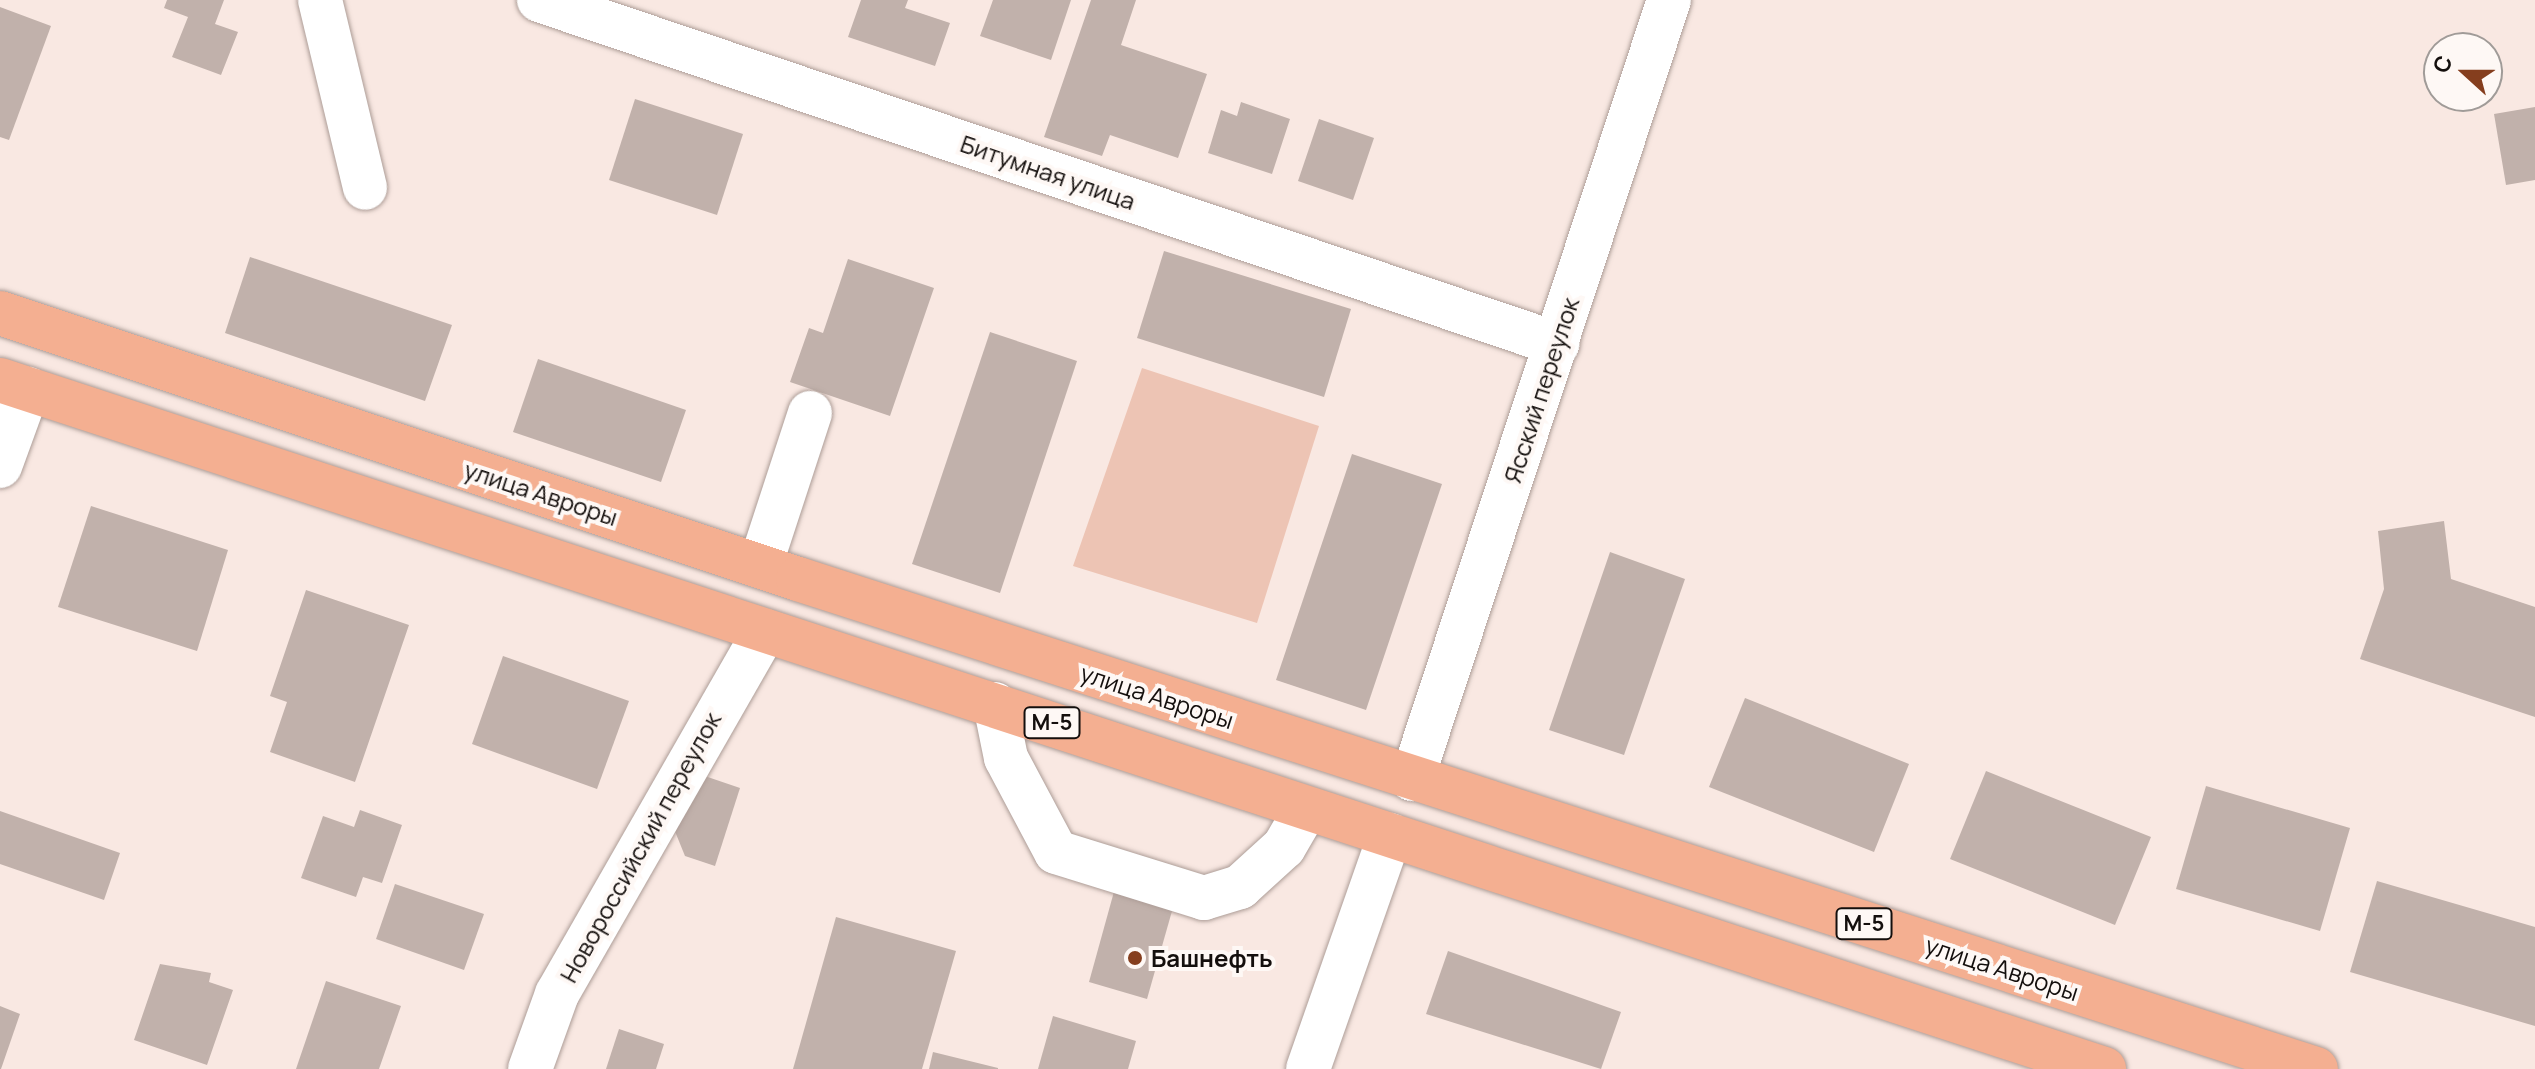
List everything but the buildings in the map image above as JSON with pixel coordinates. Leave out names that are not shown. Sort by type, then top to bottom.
[{"type":"main road","name":"улица Авроры","points":[[0,313],[1412,779],[2316,1069]]},
{"type":"main road","name":"М-5","points":[[14,384],[2104,1069]]},
{"type":"street","points":[[320,0],[365,188]]},
{"type":"street","name":"Битумная улица","points":[[539,0],[1557,344]]},
{"type":"street","name":"Ясский переулок","points":[[1412,779],[1669,0]]},
{"type":"street","points":[[0,466],[14,384]]},
{"type":"street","points":[[760,566],[810,413]]},
{"type":"street","name":"Новороссийский переулок","points":[[530,1069],[557,994],[765,631]]},
{"type":"street","points":[[995,704],[1006,758],[1056,852],[1204,898],[1240,887],[1284,847],[1306,809]]},
{"type":"street","points":[[1308,1069],[1390,835]]},
{"type":"shaded area","points":[[1142,368],[1319,426],[1257,623],[1073,566]]},
{"type":"place","name":"Башнефть","points":[[1135,958]]}]
